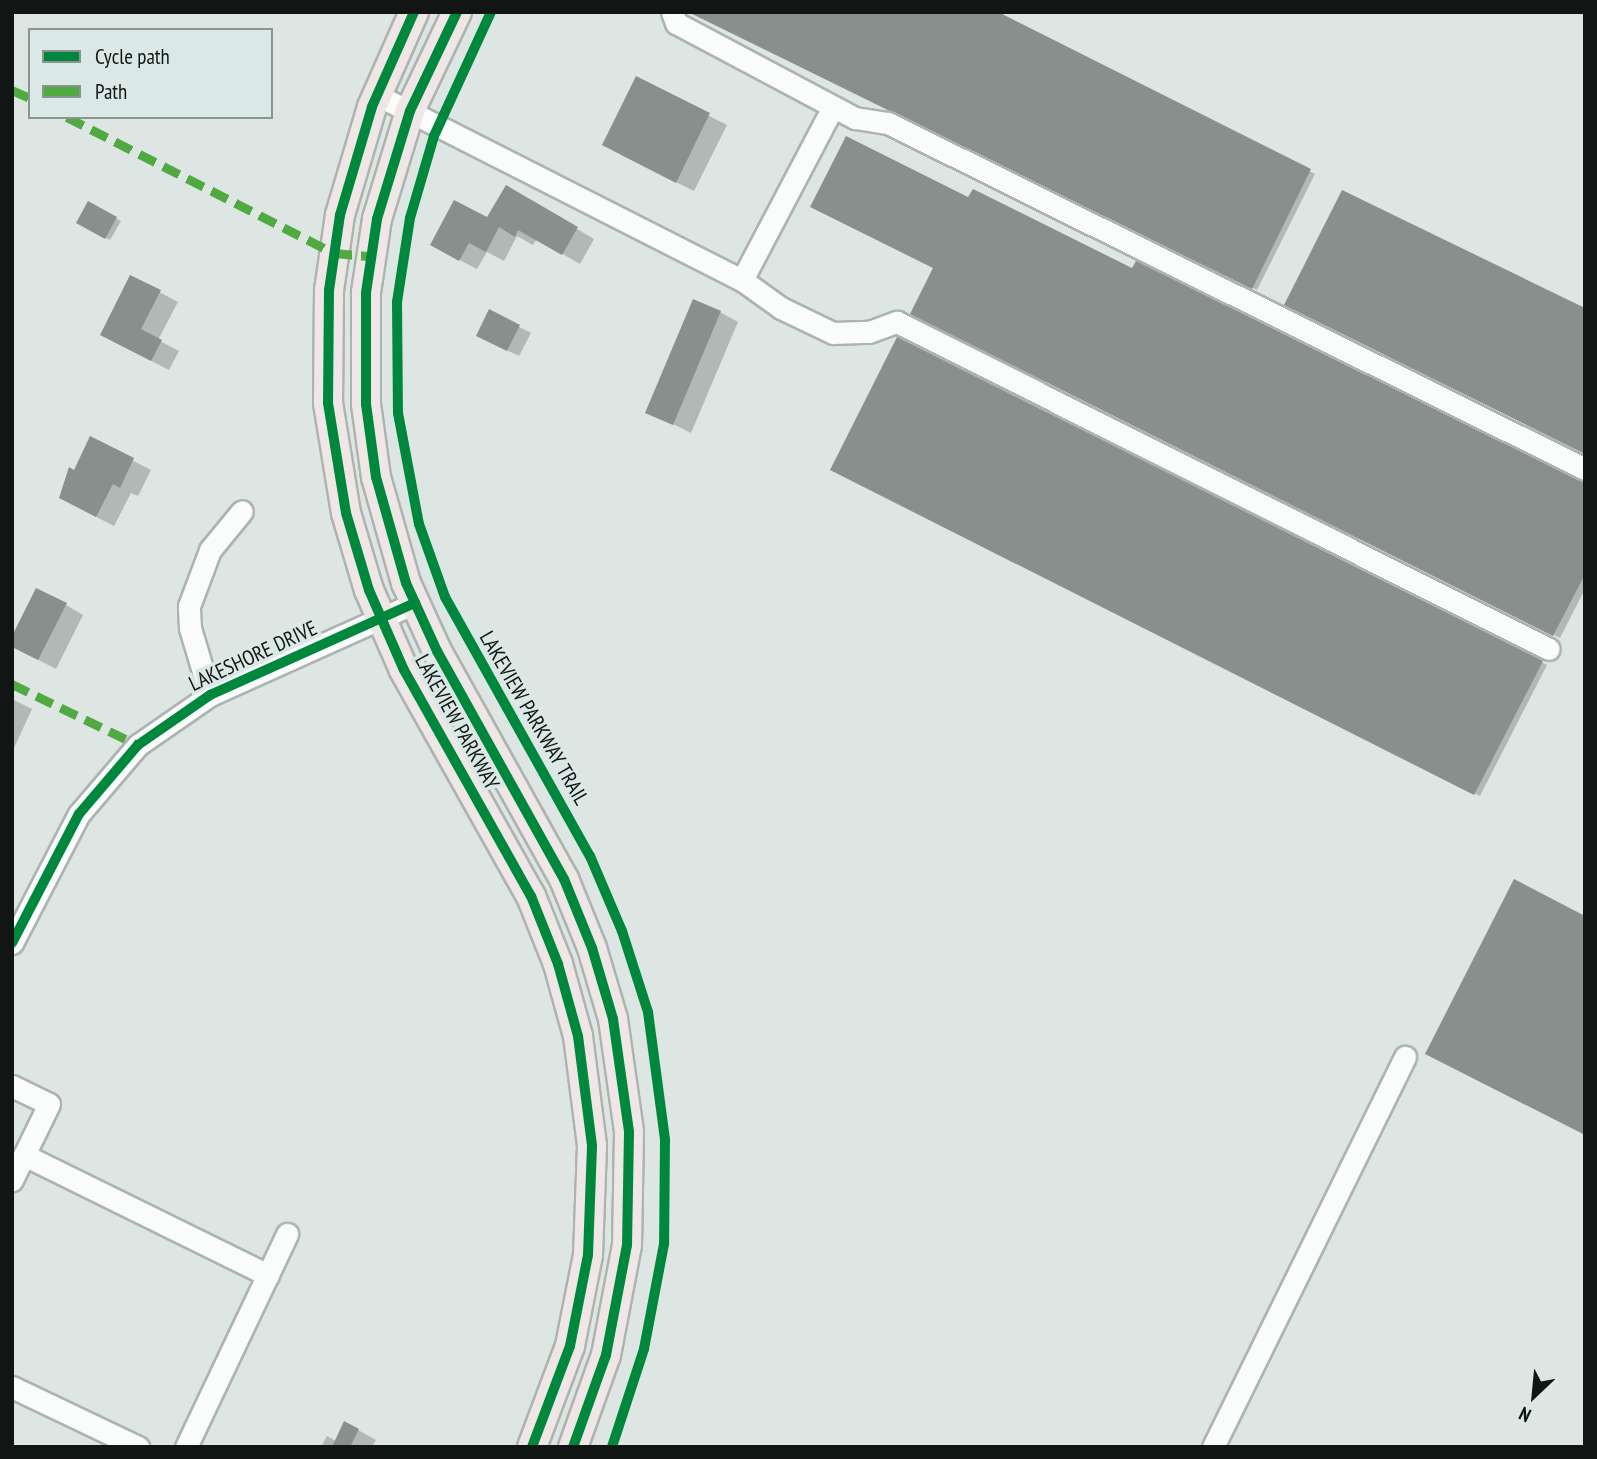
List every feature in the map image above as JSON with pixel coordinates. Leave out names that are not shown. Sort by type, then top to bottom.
[{"type":"main road","name":"LAKEVIEW PARKWAY","points":[[414,12],[377,95],[340,215],[329,290],[326,365],[332,440],[346,513],[381,619],[536,907],[570,1000],[585,1073],[593,1158],[588,1255],[570,1346],[532,1447]]},
{"type":"main road","name":"LAKEVIEW PARKWAY","points":[[457,12],[410,111],[375,231],[366,293],[364,366],[376,477],[415,603],[437,651],[564,879],[592,948],[613,1019],[629,1132],[627,1245],[606,1355],[573,1447]]},
{"type":"street","points":[[672,12],[676,23],[833,107],[855,118],[888,123],[1585,469]]},
{"type":"street","points":[[377,95],[742,280],[781,308],[832,333],[869,332],[897,322],[1549,649]]},
{"type":"street","points":[[742,280],[833,107]]},
{"type":"street","points":[[210,695],[190,628],[189,606],[210,550],[242,511]]},
{"type":"street","name":"LAKESHORE DRIVE","points":[[12,943],[68,832],[95,792],[138,745],[210,695],[415,603]]},
{"type":"street","points":[[1213,1447],[1405,1057]]},
{"type":"street","points":[[12,1086],[49,1104],[12,1180]]},
{"type":"street","points":[[24,1155],[268,1275]]},
{"type":"street","points":[[186,1447],[287,1234]]},
{"type":"street","points":[[12,1387],[138,1447]]},
{"type":"building","points":[[688,12],[998,12],[1311,169],[1252,289]]},
{"type":"building","points":[[636,76],[710,113],[676,183],[602,145]]},
{"type":"building","points":[[846,136],[968,197],[973,189],[1132,268],[1136,261],[1585,482],[1585,574],[1553,636],[910,314],[933,268],[810,207]]},
{"type":"building","points":[[506,185],[578,227],[562,255],[518,230],[515,237],[499,227],[486,252],[469,243],[459,261],[430,245],[454,200],[487,217]]},
{"type":"building","points":[[1342,190],[1585,308],[1585,454],[1284,305]]},
{"type":"building","points":[[88,201],[117,217],[105,239],[76,223]]},
{"type":"building","points":[[130,275],[161,290],[141,329],[162,340],[151,361],[100,335]]},
{"type":"building","points":[[693,299],[721,311],[673,425],[645,413]]},
{"type":"building","points":[[489,309],[520,325],[507,351],[476,336]]},
{"type":"building","points":[[897,337],[1543,661],[1474,795],[830,470]]},
{"type":"building","points":[[90,436],[134,458],[120,488],[113,484],[96,517],[59,498],[69,467],[74,470]]},
{"type":"building","points":[[36,588],[67,603],[38,660],[12,647],[12,636]]},
{"type":"building","points":[[1514,879],[1585,916],[1585,1135],[1425,1054]]},
{"type":"building","points":[[344,1421],[359,1429],[350,1447],[332,1447]]},
{"type":"marked path","points":[[12,90],[28,97]]},
{"type":"marked path","points":[[71,119],[334,253],[371,256]]},
{"type":"marked path","points":[[12,684],[138,745]]},
{"type":"cycle path","points":[[414,12],[372,107],[340,215],[329,290],[328,403],[346,513],[369,590],[404,670],[531,896],[558,964],[578,1036],[592,1146],[588,1255],[570,1346],[532,1447]]},
{"type":"cycle path","points":[[457,12],[410,111],[377,219],[366,293],[366,404],[376,477],[406,583],[437,651],[564,879],[592,948],[613,1019],[629,1132],[627,1245],[606,1355],[573,1447]]},
{"type":"cycle path","name":"LAKEVIEW PARKWAY TRAIL","points":[[491,12],[434,136],[410,218],[397,302],[398,413],[419,524],[445,597],[590,856],[622,931],[648,1012],[665,1139],[664,1244],[644,1349],[612,1447]]},
{"type":"cycle path","points":[[12,943],[79,814],[138,745],[210,695],[415,603]]}]
